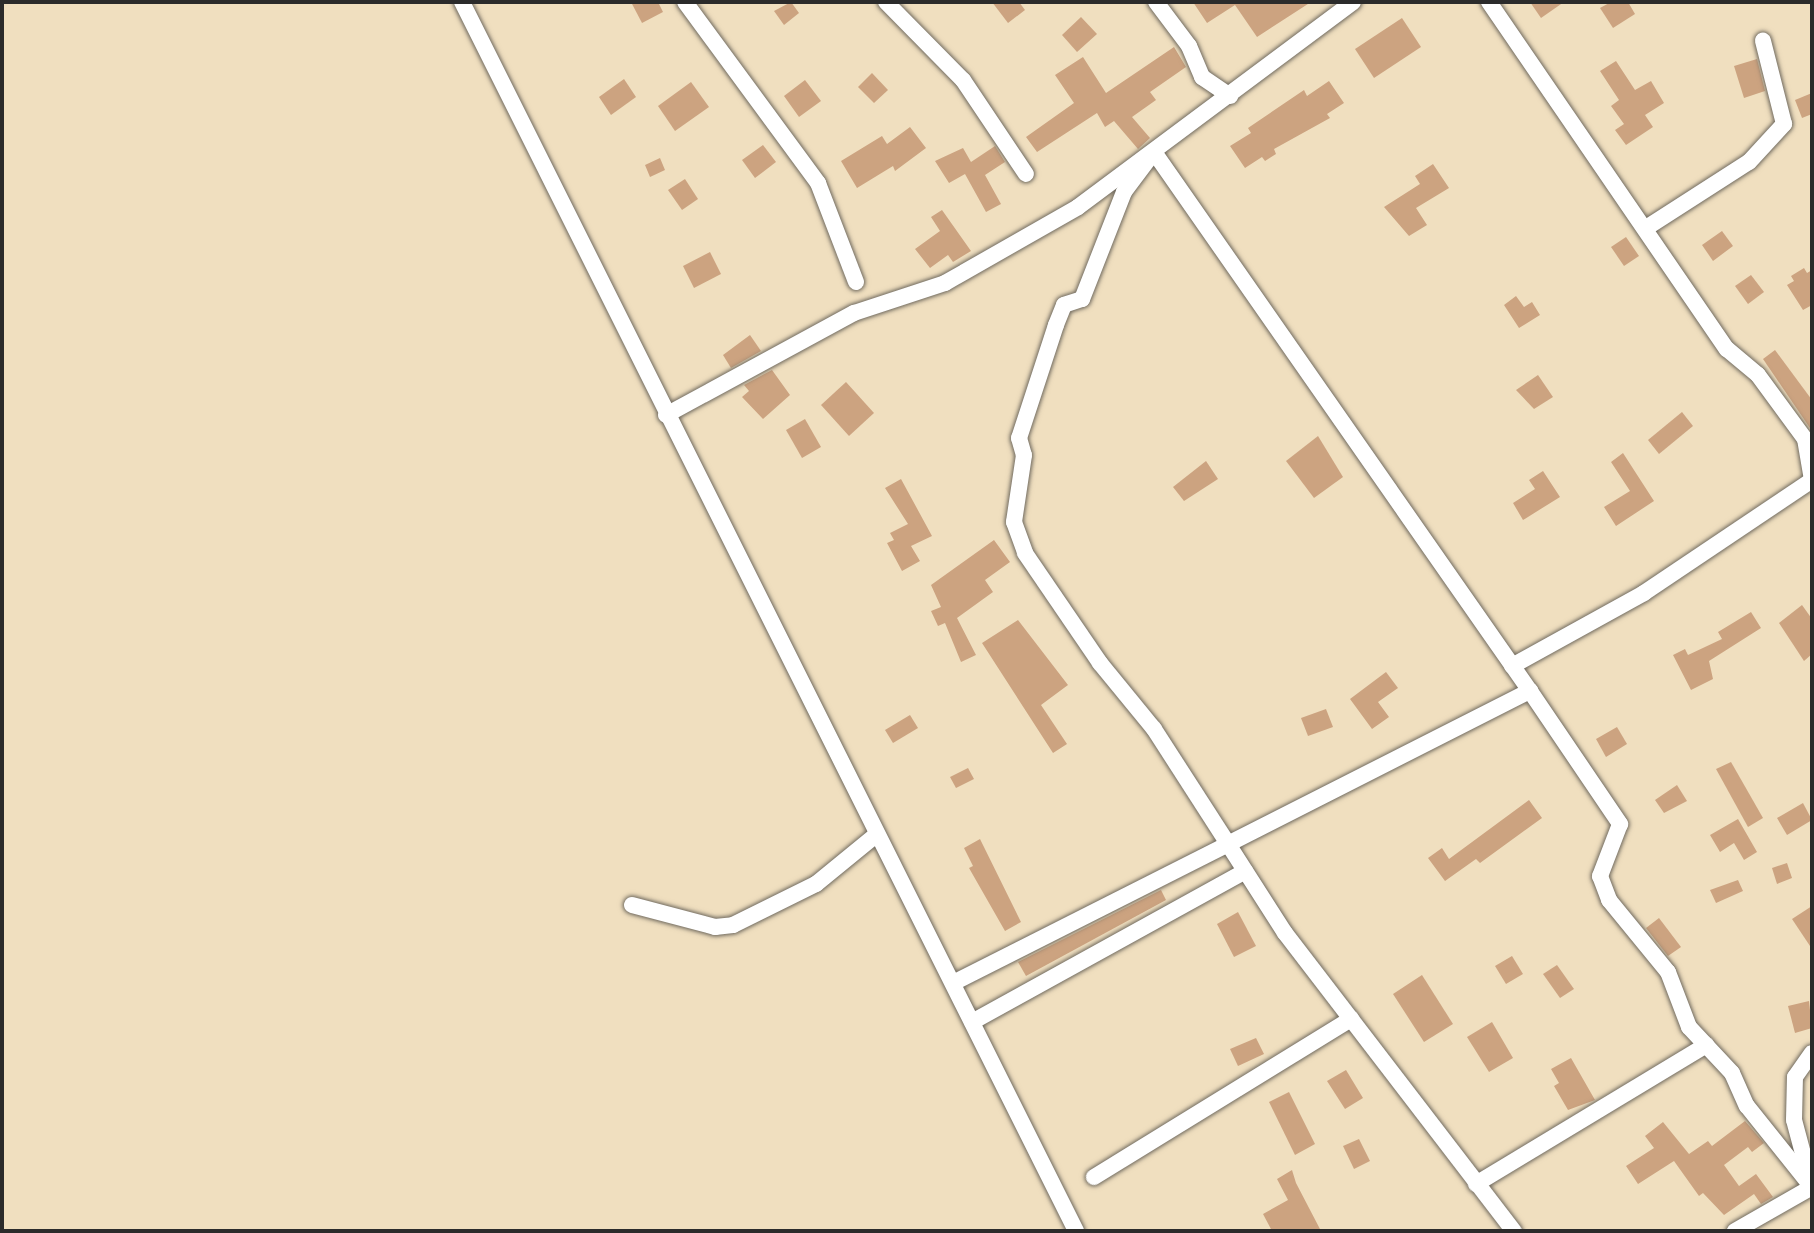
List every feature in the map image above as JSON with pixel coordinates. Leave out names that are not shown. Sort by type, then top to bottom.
[{"type":"street","points":[[462,2],[1076,1231]]},
{"type":"street","points":[[685,2],[818,183],[856,282]]},
{"type":"street","points":[[886,2],[963,80],[1026,174]]},
{"type":"street","points":[[1156,2],[1189,47],[1202,77],[1230,96]]},
{"type":"street","points":[[666,415],[854,313],[896,303],[945,283],[1078,207],[1353,2]]},
{"type":"street","points":[[1489,2],[1727,349],[1758,375],[1809,438],[1812,480],[1644,593],[1512,666]]},
{"type":"street","points":[[1646,228],[1749,162],[1784,124],[1763,41]]},
{"type":"street","points":[[1154,152],[1530,691],[1619,824],[1600,876],[1609,900],[1668,972],[1689,1027],[1732,1073],[1747,1106],[1812,1187],[1735,1231]]},
{"type":"street","points":[[1154,152],[1124,192],[1082,299],[1065,305],[1056,325],[1020,438],[1024,455],[1014,522],[1025,553],[1100,663],[1154,729],[1285,933],[1514,1231]]},
{"type":"street","points":[[953,983],[1530,691]]},
{"type":"street","points":[[632,905],[715,927],[733,925],[816,884],[877,834]]},
{"type":"street","points":[[972,1022],[1245,871]]},
{"type":"street","points":[[1094,1177],[1351,1020]]},
{"type":"street","points":[[1476,1184],[1706,1045]]},
{"type":"street","points":[[1812,1054],[1795,1077],[1794,1109],[1812,1187]]},
{"type":"building","points":[[631,2],[658,2],[663,12],[642,23]]},
{"type":"building","points":[[791,2],[799,13],[784,25],[774,11]]},
{"type":"building","points":[[992,2],[1019,2],[1025,10],[1008,23]]},
{"type":"building","points":[[1193,2],[1311,2],[1257,37],[1235,5],[1207,23]]},
{"type":"building","points":[[1530,2],[1564,2],[1541,18]]},
{"type":"building","points":[[1611,2],[1628,2],[1635,14],[1613,28],[1600,8]]},
{"type":"building","points":[[1081,17],[1097,34],[1077,52],[1062,35]]},
{"type":"building","points":[[1402,18],[1421,47],[1374,78],[1355,49]]},
{"type":"building","points":[[1174,47],[1186,67],[1150,92],[1156,100],[1132,117],[1150,138],[1138,149],[1114,121],[1105,127],[1097,113],[1037,152],[1026,137],[1074,103],[1055,75],[1083,57],[1106,93]]},
{"type":"building","points":[[1757,59],[1765,91],[1744,98],[1734,66]]},
{"type":"building","points":[[1616,61],[1635,90],[1651,81],[1664,103],[1645,115],[1653,127],[1626,145],[1615,130],[1624,124],[1611,106],[1619,100],[1600,71]]},
{"type":"building","points":[[872,73],[888,90],[874,103],[858,87]]},
{"type":"building","points":[[624,79],[636,97],[611,115],[599,97]]},
{"type":"building","points":[[805,80],[821,101],[799,117],[784,96]]},
{"type":"building","points":[[1329,81],[1344,103],[1327,114],[1330,118],[1274,149],[1276,154],[1265,161],[1262,157],[1245,168],[1230,146],[1251,133],[1248,128],[1304,90],[1307,96]]},
{"type":"building","points":[[691,82],[709,107],[675,131],[658,106]]},
{"type":"building","points":[[1812,93],[1812,114],[1802,118],[1795,100]]},
{"type":"building","points":[[910,127],[926,148],[895,171],[893,166],[857,188],[841,161],[882,136],[887,144]]},
{"type":"building","points":[[763,145],[776,162],[755,178],[742,160]]},
{"type":"building","points":[[995,146],[1005,162],[985,175],[1001,204],[986,212],[965,174],[949,183],[935,161],[963,148],[971,162]]},
{"type":"building","points":[[660,158],[665,170],[650,177],[645,165]]},
{"type":"building","points":[[1433,164],[1449,188],[1416,208],[1427,225],[1409,236],[1384,207],[1420,184],[1415,176]]},
{"type":"building","points":[[685,179],[698,199],[682,210],[668,190]]},
{"type":"building","points":[[942,210],[971,251],[953,262],[948,255],[930,268],[915,249],[940,231],[931,217]]},
{"type":"building","points":[[1722,231],[1733,246],[1713,261],[1702,245]]},
{"type":"building","points":[[1626,237],[1639,256],[1624,266],[1611,247]]},
{"type":"building","points":[[710,252],[721,274],[694,288],[683,266]]},
{"type":"building","points":[[1804,268],[1807,273],[1812,270],[1812,305],[1803,310],[1787,285],[1794,281],[1791,276]]},
{"type":"building","points":[[1751,275],[1764,292],[1748,304],[1735,286]]},
{"type":"building","points":[[1516,296],[1524,307],[1532,302],[1540,315],[1519,328],[1504,305]]},
{"type":"building","points":[[750,335],[761,351],[731,368],[723,355]]},
{"type":"building","points":[[1775,350],[1812,400],[1812,431],[1763,359]]},
{"type":"building","points":[[772,370],[790,395],[763,419],[742,397],[749,391],[744,385]]},
{"type":"building","points":[[1538,375],[1553,397],[1534,409],[1516,390]]},
{"type":"building","points":[[846,382],[874,413],[849,436],[821,405]]},
{"type":"building","points":[[1682,412],[1693,426],[1659,454],[1648,440]]},
{"type":"building","points":[[805,419],[821,447],[802,458],[786,430]]},
{"type":"building","points":[[1318,436],[1343,477],[1314,498],[1286,461]]},
{"type":"building","points":[[1623,453],[1654,501],[1616,526],[1604,507],[1630,491],[1611,462]]},
{"type":"building","points":[[1206,461],[1218,479],[1184,501],[1173,487]]},
{"type":"building","points":[[1543,471],[1560,497],[1523,520],[1513,503],[1535,489],[1529,480]]},
{"type":"building","points":[[901,479],[932,536],[911,546],[920,561],[902,571],[887,543],[894,540],[890,533],[908,524],[885,488]]},
{"type":"building","points":[[994,540],[1010,562],[985,580],[993,592],[957,618],[976,655],[961,662],[945,623],[938,626],[931,611],[941,607],[931,585]]},
{"type":"building","points":[[1802,605],[1812,619],[1812,654],[1804,661],[1779,623]]},
{"type":"building","points":[[1751,612],[1761,628],[1709,661],[1713,679],[1691,690],[1673,655],[1685,649],[1688,655],[1722,639],[1718,632]]},
{"type":"building","points":[[1018,620],[1068,685],[1041,705],[1067,744],[1053,753],[982,643]]},
{"type":"building","points":[[1386,672],[1398,688],[1378,702],[1389,717],[1372,729],[1350,699]]},
{"type":"building","points":[[1326,709],[1333,727],[1308,736],[1301,718]]},
{"type":"building","points":[[910,715],[918,728],[893,743],[885,730]]},
{"type":"building","points":[[1617,727],[1627,744],[1606,757],[1596,739]]},
{"type":"building","points":[[1731,762],[1763,818],[1748,827],[1716,769]]},
{"type":"building","points":[[968,768],[974,779],[956,788],[950,777]]},
{"type":"building","points":[[1677,785],[1687,801],[1664,813],[1655,800]]},
{"type":"building","points":[[1529,800],[1542,818],[1480,863],[1476,859],[1445,881],[1428,858],[1442,848],[1449,859]]},
{"type":"building","points":[[1803,803],[1812,820],[1787,835],[1777,818]]},
{"type":"building","points":[[1738,819],[1757,852],[1744,860],[1734,843],[1720,852],[1710,835]]},
{"type":"building","points":[[980,839],[1021,922],[1005,931],[969,868],[973,866],[964,848]]},
{"type":"building","points":[[1787,863],[1792,878],[1777,884],[1772,868]]},
{"type":"building","points":[[1738,880],[1743,891],[1716,903],[1710,890]]},
{"type":"building","points":[[1161,890],[1166,900],[1026,976],[1018,962]]},
{"type":"building","points":[[1812,906],[1812,949],[1792,919]]},
{"type":"building","points":[[1238,912],[1256,946],[1234,957],[1217,924]]},
{"type":"building","points":[[1659,918],[1681,947],[1668,956],[1646,928]]},
{"type":"building","points":[[1512,956],[1523,974],[1506,984],[1495,966]]},
{"type":"building","points":[[1557,965],[1574,989],[1560,998],[1543,974]]},
{"type":"building","points":[[1422,975],[1453,1024],[1424,1042],[1393,994]]},
{"type":"building","points":[[1809,1001],[1812,1028],[1795,1033],[1788,1006]]},
{"type":"building","points":[[1492,1022],[1513,1058],[1489,1072],[1467,1037]]},
{"type":"building","points":[[1256,1038],[1264,1054],[1238,1066],[1230,1049]]},
{"type":"building","points":[[1571,1058],[1595,1100],[1568,1110],[1554,1086],[1559,1083],[1551,1069]]},
{"type":"building","points":[[1346,1070],[1363,1098],[1345,1109],[1327,1081]]},
{"type":"building","points":[[1289,1092],[1315,1144],[1295,1155],[1269,1102]]},
{"type":"building","points":[[1745,1121],[1764,1143],[1752,1152],[1748,1147],[1724,1165],[1739,1186],[1756,1174],[1773,1197],[1761,1204],[1754,1194],[1724,1215],[1703,1193],[1699,1196],[1674,1161],[1638,1184],[1626,1166],[1654,1148],[1645,1136],[1663,1122],[1689,1154],[1708,1141],[1712,1146]]},
{"type":"building","points":[[1359,1139],[1370,1161],[1354,1169],[1343,1146]]},
{"type":"building","points":[[1292,1170],[1321,1231],[1272,1231],[1263,1214],[1288,1200],[1277,1179]]}]
